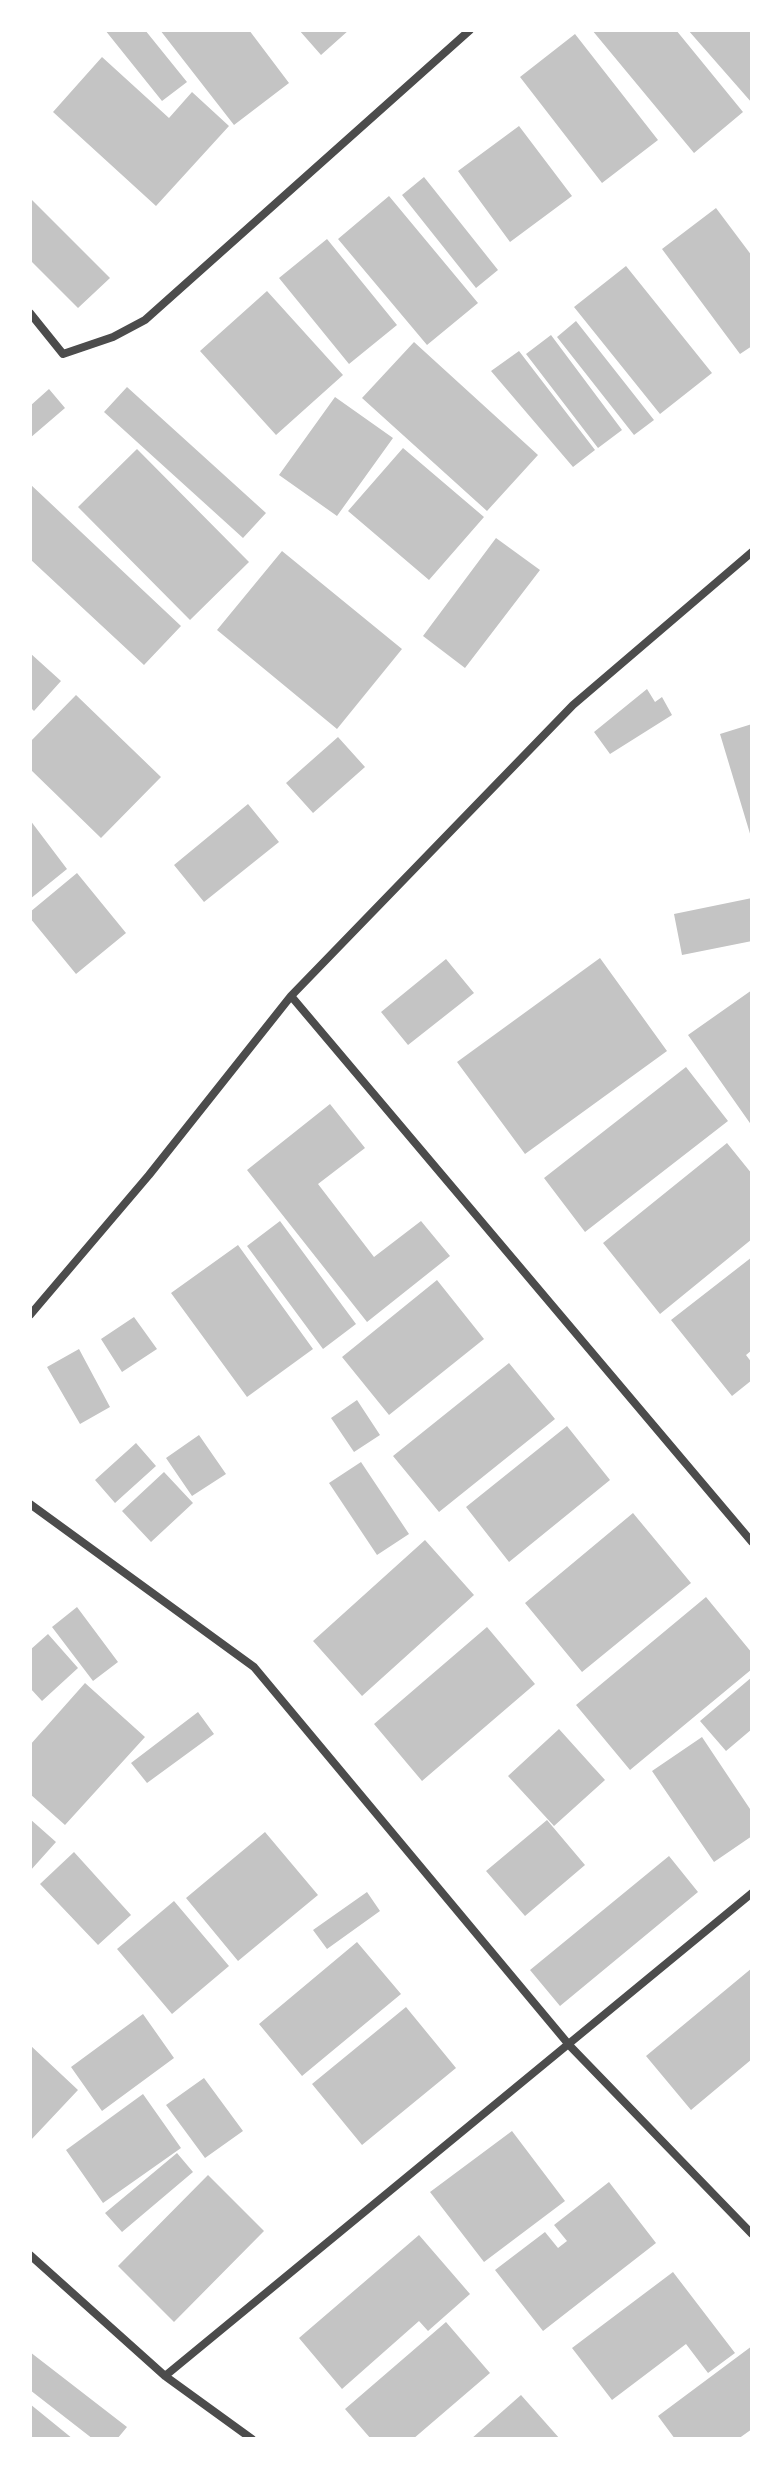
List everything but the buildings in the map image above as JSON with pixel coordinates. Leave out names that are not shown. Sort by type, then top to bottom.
[{"type":"street","points":[[30,313],[63,354],[113,337],[145,320],[470,30]]},
{"type":"street","points":[[30,1315],[149,1175],[291,996],[573,705],[752,552]]},
{"type":"street","points":[[291,996],[752,1542]]},
{"type":"street","points":[[30,1504],[254,1667],[570,2046],[752,2234]]},
{"type":"street","points":[[165,2376],[570,2046],[752,1893]]},
{"type":"street","points":[[30,2255],[165,2376],[252,2439]]}]
